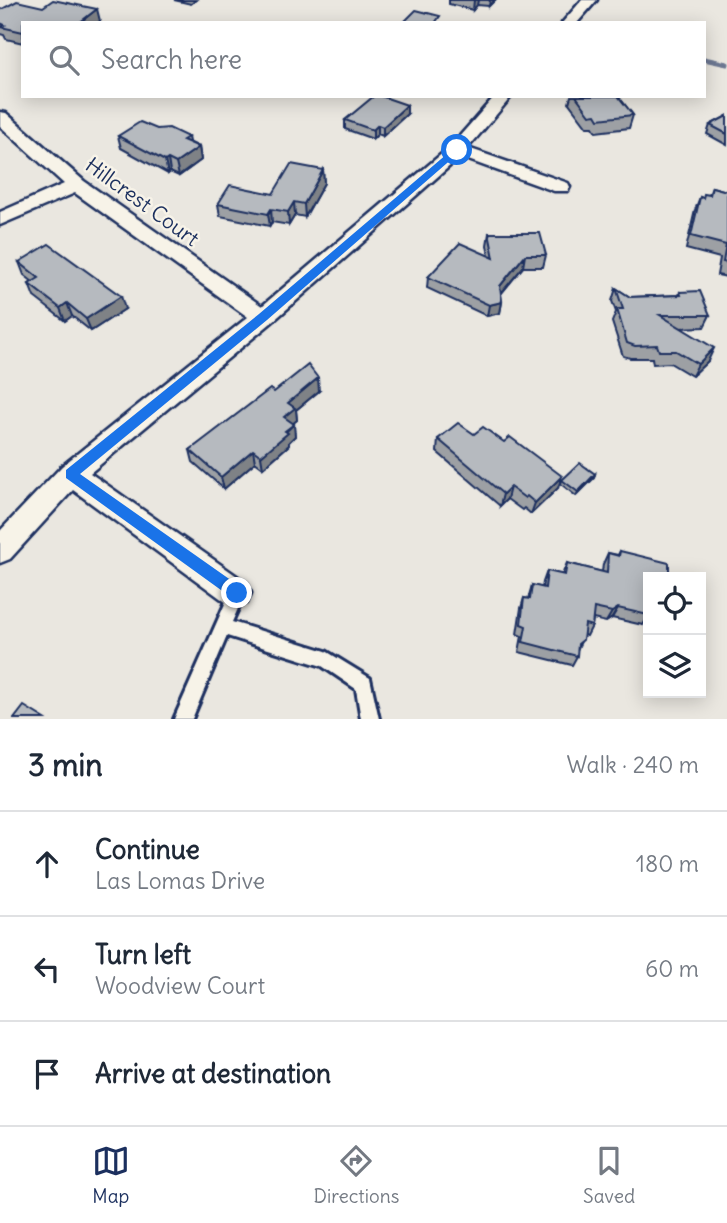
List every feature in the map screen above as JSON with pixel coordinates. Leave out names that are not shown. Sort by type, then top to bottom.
[{"type":"street","points":[[571,21],[590,0]]},
{"type":"street","points":[[0,550],[71,474],[263,317],[457,150],[502,98]]},
{"type":"street","name":"Hillcrest Court","points":[[0,117],[77,185],[263,317]]},
{"type":"street","points":[[457,150],[561,187]]},
{"type":"street","points":[[0,219],[77,185]]},
{"type":"street","points":[[71,474],[237,593]]},
{"type":"lane","points":[[186,717],[237,593]]},
{"type":"lane","points":[[223,627],[326,659],[364,684],[370,719]]},
{"type":"building","points":[[53,0],[97,9],[82,21],[21,21],[21,32],[1,27],[5,25],[0,23],[0,10],[17,1],[43,7]]},
{"type":"building","points":[[416,10],[440,16],[436,21],[405,21]]},
{"type":"building","points":[[372,98],[387,98],[407,105],[383,127],[378,125],[373,130],[345,120]]},
{"type":"building","points":[[577,98],[620,98],[633,115],[599,119],[596,114],[590,115]]},
{"type":"building","points":[[727,116],[727,134],[710,125]]},
{"type":"building","points":[[140,122],[157,129],[169,128],[188,137],[183,140],[199,147],[176,163],[168,159],[165,161],[118,136]]},
{"type":"building","points":[[291,164],[323,170],[304,204],[294,202],[288,212],[271,209],[268,214],[218,204],[230,185],[273,194]]},
{"type":"building","points":[[712,187],[727,191],[727,263],[723,262],[726,245],[691,236],[700,197],[703,198],[704,194],[710,195]]},
{"type":"building","points":[[489,233],[540,233],[546,255],[525,255],[500,286],[502,302],[489,305],[428,277],[460,243],[494,258]]},
{"type":"building","points":[[49,244],[121,296],[86,319],[67,303],[60,308],[29,284],[39,278],[19,262]]},
{"type":"building","points":[[616,288],[630,297],[681,295],[680,292],[700,291],[710,315],[660,315],[714,348],[698,364],[676,351],[659,351],[657,345],[635,346],[627,343],[617,309],[623,309]]},
{"type":"building","points":[[308,365],[318,378],[288,403],[295,408],[284,417],[294,424],[285,431],[288,433],[261,456],[253,450],[221,477],[190,450],[270,389],[274,392]]},
{"type":"building","points":[[458,423],[474,434],[483,427],[504,442],[510,437],[562,476],[535,503],[510,487],[503,494],[438,439]]},
{"type":"building","points":[[580,463],[595,474],[578,492],[562,480]]},
{"type":"building","points":[[620,551],[669,563],[669,572],[643,572],[643,614],[618,608],[612,612],[594,608],[592,626],[585,624],[577,656],[523,642],[526,626],[521,624],[524,598],[530,599],[532,585],[545,588],[547,571],[565,575],[567,563],[607,573],[608,553],[619,556]]},
{"type":"building","points":[[24,706],[45,719],[14,719]]},
{"type":"waterway","points":[[706,59],[727,64]]},
{"type":"route","points":[[237,593],[71,474],[263,317],[457,150]]}]
